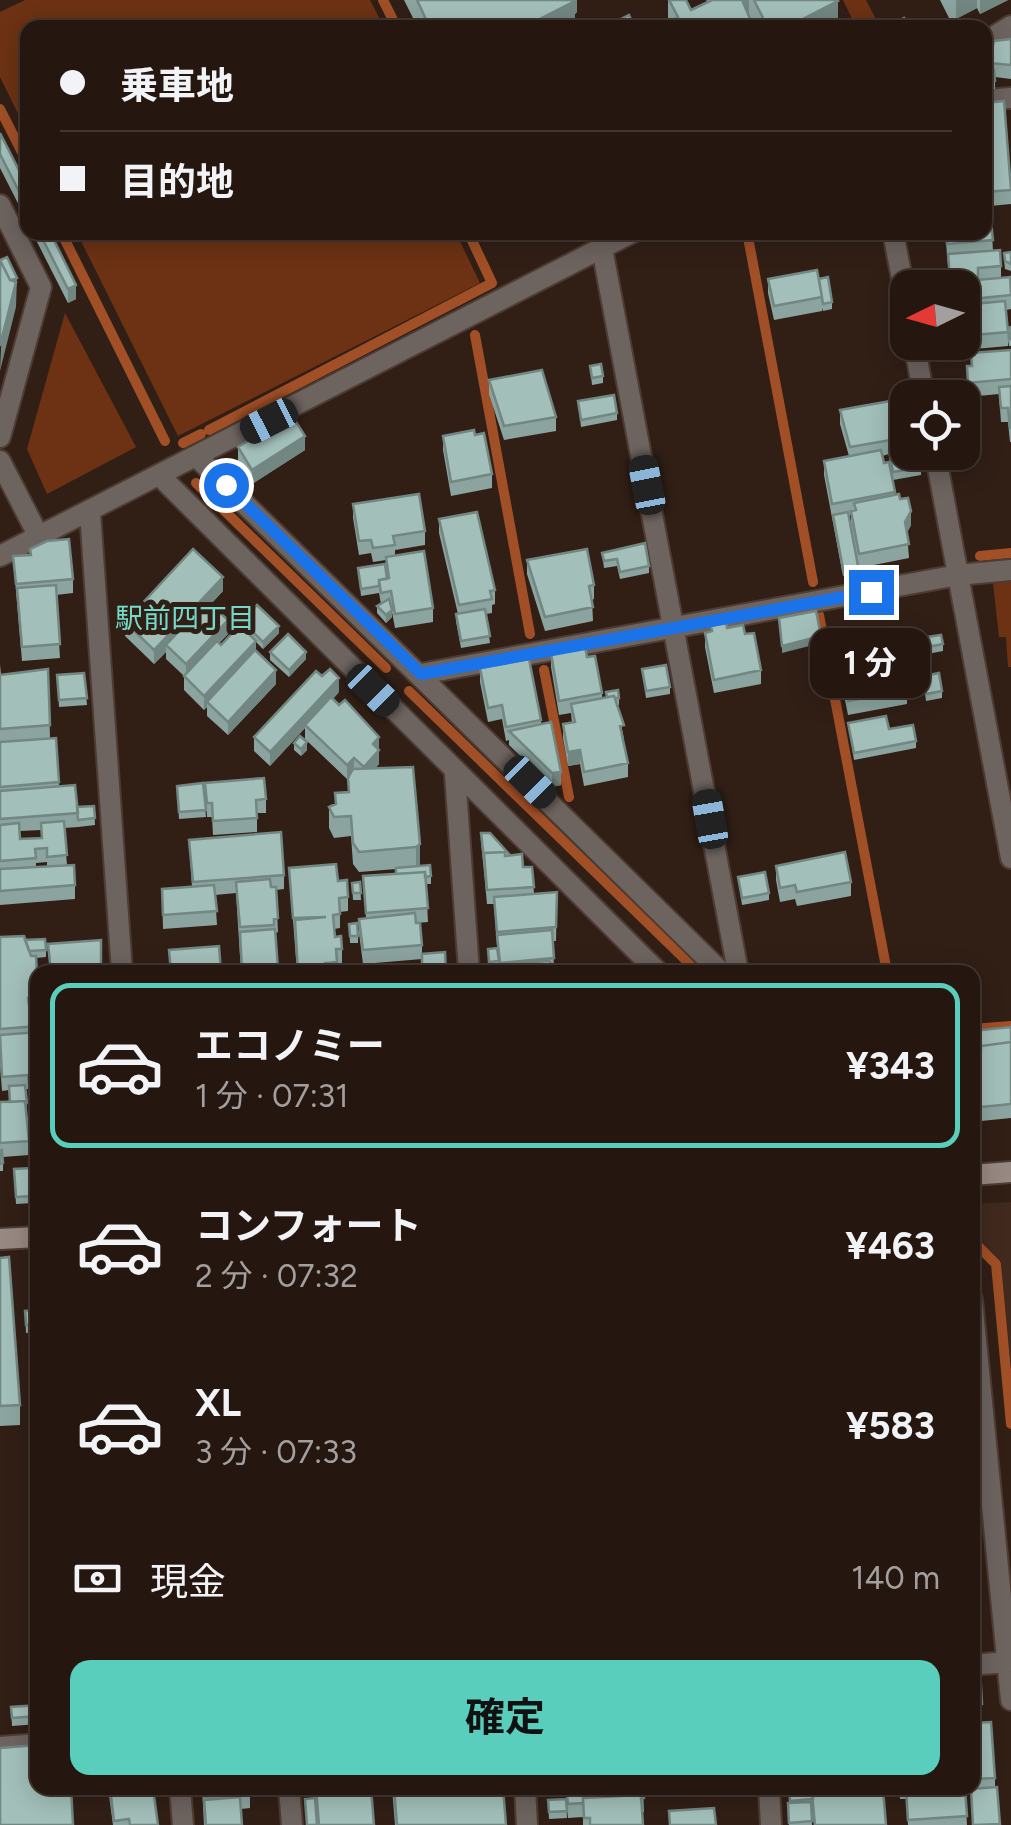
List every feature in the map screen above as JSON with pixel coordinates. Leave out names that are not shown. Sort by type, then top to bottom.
[{"type":"street","points":[[0,205],[41,286],[0,437]]},
{"type":"street","points":[[0,556],[162,477],[618,240]]},
{"type":"street","points":[[895,240],[900,270]]},
{"type":"street","points":[[602,248],[737,965]]},
{"type":"street","points":[[198,458],[714,965]]},
{"type":"street","points":[[0,460],[39,537]]},
{"type":"street","points":[[938,470],[1011,858]]},
{"type":"street","points":[[162,477],[651,965]]},
{"type":"street","points":[[90,512],[122,965]]},
{"type":"street","points":[[421,674],[958,575],[1011,570]]},
{"type":"street","points":[[456,774],[469,965]]},
{"type":"street","points":[[980,1174],[1011,1172]]},
{"type":"street","points":[[0,1239],[30,1237]]},
{"type":"street","points":[[980,1378],[1011,1700]]},
{"type":"street","points":[[980,1665],[1009,1662]]},
{"type":"street","points":[[0,1747],[30,1745]]},
{"type":"street","points":[[181,1795],[183,1825]]},
{"type":"street","points":[[290,1795],[292,1825]]},
{"type":"street","points":[[526,1795],[528,1825]]},
{"type":"street","points":[[769,1795],[771,1825]]},
{"type":"shaded area","points":[[25,0],[370,0],[380,20],[20,20],[20,118],[0,77],[0,12]]},
{"type":"shaded area","points":[[843,0],[866,0],[876,20],[853,20]]},
{"type":"shaded area","points":[[80,240],[459,240],[480,283],[178,436]]},
{"type":"shaded area","points":[[65,313],[136,447],[47,494],[27,449]]},
{"type":"shaded area","points":[[1011,581],[1008,667],[1006,637],[999,637],[993,583]]},
{"type":"shaded area","points":[[1011,1202],[1011,1369],[1001,1261],[980,1241],[980,1204]]},
{"type":"building","points":[[417,0],[575,1],[538,20],[426,20]]},
{"type":"building","points":[[669,0],[686,0],[691,10],[712,0],[742,0],[751,20],[672,20],[678,17]]},
{"type":"building","points":[[754,0],[838,1],[801,20],[764,20]]},
{"type":"building","points":[[1011,39],[1011,65],[992,63],[994,41]]},
{"type":"building","points":[[1004,101],[1011,190],[992,191],[992,102]]},
{"type":"building","points":[[0,133],[20,172],[20,193],[0,154]]},
{"type":"building","points":[[992,230],[993,240],[947,244],[947,240],[992,240]]},
{"type":"building","points":[[43,240],[54,240],[76,285],[68,289]]},
{"type":"building","points":[[1000,250],[1001,266],[949,270],[948,254]]},
{"type":"building","points":[[1011,252],[1011,264],[1005,261],[1004,253]]},
{"type":"building","points":[[7,257],[17,278],[12,280],[0,260]]},
{"type":"building","points":[[0,260],[10,280],[16,282],[0,346]]},
{"type":"building","points":[[817,270],[822,297],[774,306],[768,279]]},
{"type":"building","points":[[828,277],[832,302],[823,304],[819,279]]},
{"type":"building","points":[[1010,277],[1011,295],[980,298],[980,280]]},
{"type":"building","points":[[1005,301],[1008,332],[980,334],[980,303]]},
{"type":"building","points":[[1011,350],[1011,379],[968,380],[967,366],[972,366],[972,360],[980,360],[980,352]]},
{"type":"building","points":[[601,364],[603,376],[592,378],[590,366]]},
{"type":"building","points":[[542,370],[556,417],[504,426],[489,380]]},
{"type":"building","points":[[1011,386],[1010,428],[1008,408],[1001,408],[999,387]]},
{"type":"building","points":[[614,395],[617,413],[581,420],[578,401]]},
{"type":"building","points":[[890,401],[890,440],[850,447],[840,410]]},
{"type":"building","points":[[291,414],[305,436],[252,470],[238,447]]},
{"type":"building","points":[[474,430],[475,435],[484,433],[492,474],[451,482],[443,436]]},
{"type":"building","points":[[881,450],[884,463],[889,462],[895,492],[832,504],[824,461]]},
{"type":"building","points":[[419,494],[425,531],[393,536],[395,545],[373,548],[371,540],[359,541],[353,504]]},
{"type":"building","points":[[899,494],[900,499],[908,498],[911,511],[905,522],[909,544],[859,554],[851,511],[856,510],[854,503]]},
{"type":"building","points":[[477,512],[495,590],[490,591],[492,599],[459,605],[439,519]]},
{"type":"building","points":[[848,512],[858,566],[843,569],[833,515]]},
{"type":"building","points":[[69,539],[73,579],[16,584],[13,556],[31,555],[30,549],[47,541]]},
{"type":"building","points":[[645,543],[649,566],[620,572],[617,559],[604,561],[602,553]]},
{"type":"building","points":[[193,549],[223,577],[154,650],[125,622]]},
{"type":"building","points":[[587,549],[594,585],[589,586],[593,607],[545,617],[527,560]]},
{"type":"building","points":[[424,551],[433,608],[395,614],[391,591],[381,593],[379,580],[389,578],[386,557]]},
{"type":"building","points":[[385,564],[387,579],[379,580],[379,586],[361,589],[358,568]]},
{"type":"building","points":[[56,585],[60,644],[22,647],[17,588]]},
{"type":"building","points":[[389,599],[392,610],[386,615],[377,606]]},
{"type":"building","points":[[207,601],[228,620],[186,664],[166,645]]},
{"type":"building","points":[[257,605],[279,626],[263,642],[242,621]]},
{"type":"building","points":[[485,609],[490,636],[461,641],[456,614]]},
{"type":"building","points":[[816,611],[821,636],[782,646],[779,618]]},
{"type":"building","points":[[726,623],[727,628],[743,625],[745,634],[754,633],[761,670],[714,680],[705,633],[712,631],[711,626]]},
{"type":"building","points":[[240,625],[256,641],[204,696],[184,676],[217,641],[221,645]]},
{"type":"building","points":[[288,634],[306,652],[289,670],[270,652]]},
{"type":"building","points":[[941,635],[943,644],[922,648],[920,638]]},
{"type":"building","points":[[880,643],[883,661],[901,657],[907,690],[848,701],[838,651]]},
{"type":"building","points":[[585,647],[587,657],[595,656],[602,693],[559,701],[551,653]]},
{"type":"building","points":[[255,650],[276,670],[228,722],[207,702]]},
{"type":"building","points":[[529,659],[541,720],[506,727],[502,705],[488,708],[480,668]]},
{"type":"building","points":[[666,665],[670,687],[646,691],[642,669]]},
{"type":"building","points":[[48,669],[50,725],[0,729],[0,675]]},
{"type":"building","points":[[330,669],[339,678],[270,752],[254,737],[316,671],[322,676]]},
{"type":"building","points":[[84,673],[87,698],[59,700],[57,675]]},
{"type":"building","points":[[939,673],[942,691],[926,694],[923,676]]},
{"type":"building","points":[[618,690],[619,698],[607,697],[606,692]]},
{"type":"building","points":[[614,696],[624,725],[620,726],[628,763],[584,772],[580,750],[568,752],[563,724],[575,722],[571,704]]},
{"type":"building","points":[[331,697],[339,705],[345,700],[379,737],[373,744],[379,750],[364,767],[354,758],[347,765],[305,725]]},
{"type":"building","points":[[886,716],[889,729],[913,725],[916,741],[854,753],[848,723]]},
{"type":"building","points":[[551,722],[561,772],[552,773],[509,731]]},
{"type":"building","points":[[300,736],[307,742],[301,749],[294,743]]},
{"type":"building","points":[[56,738],[59,782],[0,787],[0,742]]},
{"type":"building","points":[[413,767],[420,844],[359,852],[353,843],[351,816],[334,817],[329,807],[336,804],[335,793],[349,792],[348,778],[353,769]]},
{"type":"building","points":[[264,778],[266,799],[256,800],[257,818],[213,821],[205,783]]},
{"type":"building","points":[[203,783],[206,810],[179,812],[177,786]]},
{"type":"building","points":[[75,785],[78,813],[0,819],[0,791]]},
{"type":"building","points":[[94,806],[95,818],[78,820],[77,807]]},
{"type":"building","points":[[64,821],[67,855],[47,857],[47,848],[35,849],[36,858],[0,861],[0,825],[19,823],[20,839],[42,838],[41,823]]},
{"type":"building","points":[[281,832],[284,875],[193,882],[189,840]]},
{"type":"building","points":[[481,833],[490,833],[510,855],[484,853],[484,859]]},
{"type":"building","points":[[505,852],[505,856],[522,854],[523,867],[532,867],[534,887],[487,890],[484,853]]},
{"type":"building","points":[[845,852],[851,882],[797,892],[795,885],[780,888],[776,866]]},
{"type":"building","points":[[336,864],[338,881],[347,880],[348,897],[339,898],[340,914],[333,915],[335,937],[341,936],[337,962],[298,965],[295,920],[326,917],[293,918],[289,868]]},
{"type":"building","points":[[74,865],[75,885],[0,891],[0,869]]},
{"type":"building","points":[[430,865],[431,876],[425,877],[425,872],[396,874],[396,868]]},
{"type":"building","points":[[425,872],[428,908],[366,913],[363,876]]},
{"type":"building","points":[[765,872],[769,893],[742,898],[738,877]]},
{"type":"building","points":[[270,879],[271,887],[276,887],[278,918],[274,925],[240,927],[236,882]]},
{"type":"building","points":[[360,882],[361,893],[353,893],[352,883]]},
{"type":"building","points":[[214,885],[217,911],[163,915],[162,889]]},
{"type":"building","points":[[557,892],[556,927],[497,932],[494,897]]},
{"type":"building","points":[[415,913],[422,945],[363,950],[359,919]]},
{"type":"building","points":[[357,923],[358,936],[350,936],[349,924]]},
{"type":"building","points":[[275,929],[278,965],[242,965],[240,932]]},
{"type":"building","points":[[552,930],[554,958],[500,963],[497,935]]},
{"type":"building","points":[[24,936],[31,956],[36,956],[36,965],[30,965],[30,1027],[0,1029],[0,937]]},
{"type":"building","points":[[45,939],[46,950],[29,951],[25,940]]},
{"type":"building","points":[[101,940],[101,965],[50,965],[48,944]]},
{"type":"building","points":[[219,946],[220,965],[170,965],[169,950]]},
{"type":"building","points":[[497,948],[499,961],[489,962],[488,949]]},
{"type":"building","points":[[445,952],[446,965],[422,965],[422,954]]},
{"type":"building","points":[[549,961],[552,965],[499,965]]},
{"type":"building","points":[[1011,1027],[1011,1042],[981,1046],[980,1050],[980,1030]]},
{"type":"building","points":[[30,1033],[30,1096],[28,1075],[2,1077],[0,1035]]},
{"type":"building","points":[[1011,1042],[1011,1104],[981,1107],[981,1046]]},
{"type":"building","points":[[25,1085],[27,1103],[10,1102],[9,1086]]},
{"type":"building","points":[[25,1101],[29,1141],[0,1143],[0,1102]]},
{"type":"building","points":[[30,1168],[30,1196],[16,1197],[14,1169]]},
{"type":"building","points":[[9,1257],[20,1405],[0,1406],[0,1258]]},
{"type":"building","points":[[25,1311],[30,1311],[30,1325],[26,1325]]},
{"type":"building","points":[[30,1706],[30,1717],[12,1718],[11,1707]]},
{"type":"building","points":[[991,1722],[995,1778],[980,1779],[980,1723]]},
{"type":"building","points":[[30,1746],[30,1795],[71,1795],[73,1825],[0,1825],[0,1748]]},
{"type":"building","points":[[997,1787],[1000,1824],[973,1825],[971,1795],[980,1795],[980,1788]]},
{"type":"building","points":[[111,1795],[154,1795],[158,1825],[130,1825],[129,1819],[114,1821]]},
{"type":"building","points":[[317,1795],[372,1795],[374,1825],[319,1825]]},
{"type":"building","points":[[395,1795],[504,1795],[506,1825],[397,1825]]},
{"type":"building","points":[[567,1795],[641,1795],[583,1798],[583,1803],[568,1804]]},
{"type":"building","points":[[641,1795],[643,1825],[590,1825],[590,1818],[584,1818],[583,1798]]},
{"type":"building","points":[[790,1795],[813,1795],[813,1799],[790,1801]]},
{"type":"building","points":[[812,1795],[884,1795],[886,1825],[815,1825]]},
{"type":"building","points":[[906,1795],[966,1795],[967,1816],[908,1820]]},
{"type":"building","points":[[240,1797],[242,1825],[206,1825],[204,1800]]},
{"type":"building","points":[[315,1798],[317,1825],[307,1825],[305,1799]]},
{"type":"building","points":[[566,1799],[567,1811],[549,1812],[548,1800]]},
{"type":"building","points":[[811,1802],[812,1821],[789,1823],[788,1803]]},
{"type":"building","points":[[714,1808],[716,1825],[670,1825],[669,1811]]},
{"type":"waterway","points":[[383,0],[393,20]]},
{"type":"waterway","points":[[0,109],[20,148]]},
{"type":"waterway","points":[[65,240],[165,441]]},
{"type":"waterway","points":[[209,430],[492,283],[472,240]]},
{"type":"waterway","points":[[749,240],[813,582]]},
{"type":"waterway","points":[[475,335],[530,634]]},
{"type":"waterway","points":[[183,443],[201,434]]},
{"type":"waterway","points":[[196,483],[386,668]]},
{"type":"waterway","points":[[980,556],[1011,553]]},
{"type":"waterway","points":[[819,615],[886,965]]},
{"type":"waterway","points":[[544,670],[569,797]]},
{"type":"waterway","points":[[409,691],[691,965]]},
{"type":"waterway","points":[[980,1028],[1011,1026]]},
{"type":"waterway","points":[[980,1248],[996,1264],[1011,1424]]},
{"type":"district","name":"駅前四丁目","points":[[185,618]]},
{"type":"route","points":[[226,485],[421,674],[871,592]]}]
